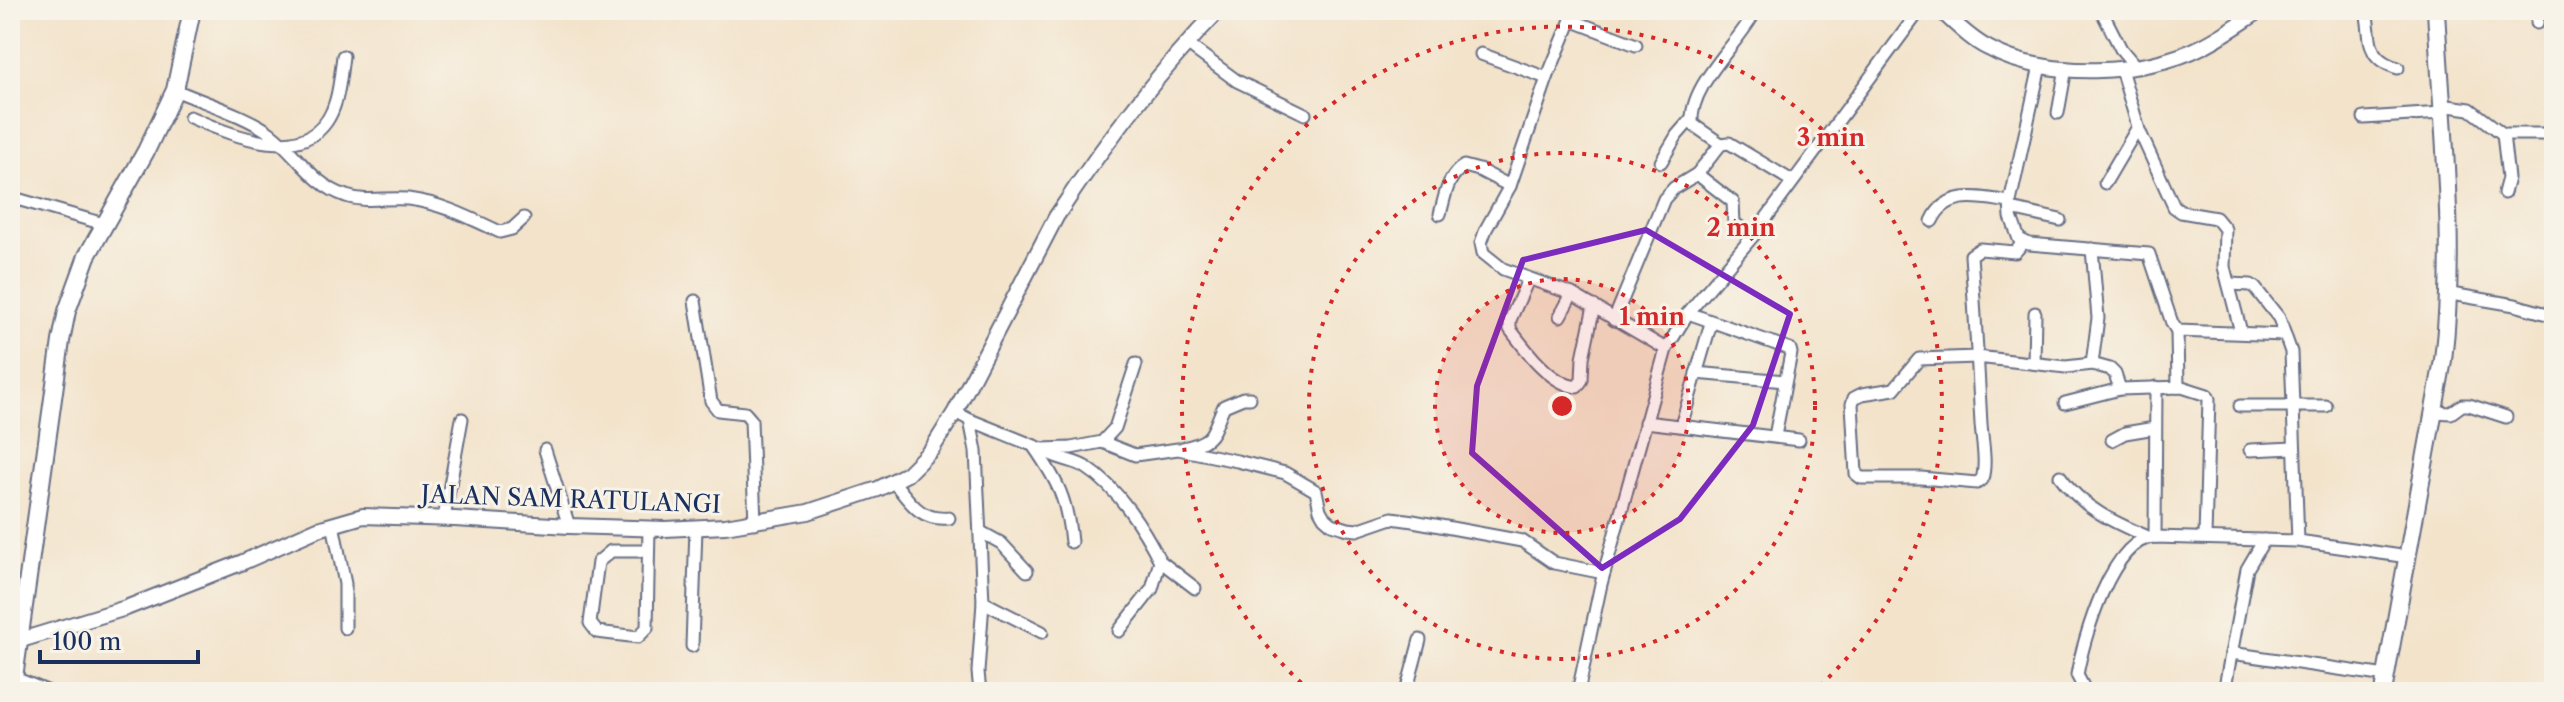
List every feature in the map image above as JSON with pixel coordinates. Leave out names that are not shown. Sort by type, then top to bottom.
[{"type":"main road","points":[[14,685],[15,643],[61,341],[76,283],[175,90],[192,10]]},
{"type":"main road","points":[[2384,688],[2434,412],[2451,294],[2436,10]]},
{"type":"street","name":"JALAN SAM RATULANGI","points":[[15,643],[126,608],[333,524],[363,516],[569,526],[696,528],[755,523],[808,512],[893,481],[921,463],[955,412],[1056,217],[1140,99],[1219,10]]},
{"type":"street","points":[[1661,162],[1691,119],[1701,89],[1756,10]]},
{"type":"street","points":[[1578,692],[1604,573],[1666,349],[1688,313],[1753,236],[1920,10]]},
{"type":"street","points":[[1940,10],[1985,47],[2013,60],[2066,68],[2129,68],[2166,60],[2201,48],[2258,11]]},
{"type":"street","points":[[2101,10],[2129,68],[2138,127],[2174,207],[2181,212],[2216,218],[2225,229],[2224,267],[2241,332]]},
{"type":"street","points":[[2366,10],[2374,55],[2384,64],[2398,68]]},
{"type":"street","points":[[2537,23],[2539,10]]},
{"type":"street","points":[[1636,45],[1573,15],[1547,78],[1510,186],[1486,229],[1481,248],[1489,261],[1528,280],[1572,294],[1666,349]]},
{"type":"street","points":[[1187,44],[1237,81],[1305,114]]},
{"type":"street","points":[[1481,54],[1547,78]]},
{"type":"street","points":[[190,117],[238,137],[300,142],[321,126],[336,101],[343,56]]},
{"type":"street","points":[[2023,243],[2016,233],[2010,206],[2040,66]]},
{"type":"street","points":[[2058,113],[2066,68]]},
{"type":"street","points":[[175,90],[261,127],[282,142],[312,176],[344,196],[430,203],[462,213],[500,232],[512,229],[524,218]]},
{"type":"street","points":[[2364,118],[2441,109],[2470,109],[2503,134],[2554,134]]},
{"type":"street","points":[[1691,119],[1696,128],[1721,144],[1729,143],[1792,181]]},
{"type":"street","points":[[2105,183],[2138,127]]},
{"type":"street","points":[[2503,134],[2508,178],[2504,193]]},
{"type":"street","points":[[1614,320],[1664,199],[1674,188],[1697,174],[1721,144]]},
{"type":"street","points":[[1440,214],[1455,171],[1464,166],[1510,186]]},
{"type":"street","points":[[1697,174],[1733,202],[1734,223],[1753,236]]},
{"type":"street","points":[[1932,221],[1942,206],[1965,196],[2060,220]]},
{"type":"street","points":[[10,197],[104,224]]},
{"type":"street","points":[[2023,243],[2149,254],[2177,331],[2178,387]]},
{"type":"street","points":[[2023,243],[2015,252],[1980,249],[1972,253],[1977,357],[1984,464],[1982,479],[1977,483],[1858,476],[1854,468],[1854,398],[1890,391],[1915,362],[1924,357],[1977,357],[2066,367],[2092,364],[2110,369],[2120,389]]},
{"type":"street","points":[[2092,249],[2098,318],[2092,364]]},
{"type":"street","points":[[1528,280],[1510,320],[1510,329],[1551,374],[1569,386],[1577,387],[1582,380],[1583,358],[1594,306]]},
{"type":"street","points":[[2229,284],[2255,288],[2279,318],[2291,352],[2298,541]]},
{"type":"street","points":[[1560,316],[1572,294]]},
{"type":"street","points":[[2451,294],[2515,305],[2554,316]]},
{"type":"street","points":[[695,301],[711,401],[718,410],[745,413],[751,420],[755,523]]},
{"type":"street","points":[[1688,313],[1790,349],[1775,436]]},
{"type":"street","points":[[2034,363],[2035,313]]},
{"type":"street","points":[[1681,426],[1711,323]]},
{"type":"street","points":[[2177,331],[2285,335]]},
{"type":"street","points":[[1102,442],[1115,428],[1136,364]]},
{"type":"street","points":[[1696,373],[1785,381]]},
{"type":"street","points":[[2152,537],[2156,387]]},
{"type":"street","points":[[2065,403],[2120,389],[2178,387],[2203,392],[2209,399],[2205,537]]},
{"type":"street","points":[[1036,446],[1071,448],[1102,442],[1135,455],[1178,449],[1206,442],[1218,424],[1224,406],[1250,398]]},
{"type":"street","points":[[2434,412],[2451,413],[2462,405],[2469,405],[2506,417]]},
{"type":"street","points":[[2240,406],[2326,406]]},
{"type":"street","points":[[955,412],[1058,458],[1080,464],[1097,475],[1143,529],[1160,561],[1195,588]]},
{"type":"street","points":[[444,518],[462,419]]},
{"type":"street","points":[[970,420],[976,451],[981,532],[983,602],[978,672],[980,692]]},
{"type":"street","points":[[1645,422],[1799,440]]},
{"type":"street","points":[[2112,440],[2125,433],[2155,428]]},
{"type":"street","points":[[1036,446],[1062,493],[1068,512],[1071,542]]},
{"type":"street","points":[[2250,450],[2294,448]]},
{"type":"street","points":[[1178,449],[1293,477],[1318,493],[1320,510],[1332,524],[1357,530],[1392,518],[1522,541],[1554,563],[1604,573]]},
{"type":"street","points":[[545,450],[569,526]]},
{"type":"street","points":[[2060,476],[2069,490],[2105,519],[2152,537]]},
{"type":"street","points":[[893,481],[928,518],[949,518]]},
{"type":"street","points":[[333,524],[345,584],[345,628]]},
{"type":"street","points":[[648,551],[611,551],[598,562],[590,623],[597,632],[638,637],[647,628],[649,528]]},
{"type":"street","points":[[692,646],[696,528]]},
{"type":"street","points":[[981,532],[1001,543],[1027,571]]},
{"type":"street","points":[[2085,692],[2077,675],[2105,586],[2127,549],[2137,541],[2152,537],[2205,537],[2298,541],[2408,557]]},
{"type":"street","points":[[2224,692],[2247,569],[2264,540]]},
{"type":"street","points":[[1119,631],[1152,589],[1160,561]]},
{"type":"street","points":[[983,602],[1042,632]]},
{"type":"street","points":[[1406,692],[1420,640]]},
{"type":"street","points":[[2231,653],[2384,688]]},
{"type":"street","points":[[968,692],[978,672]]},
{"type":"street","points":[[14,685],[49,692]]},
{"type":"highlighted area","points":[[1646,230],[1790,314],[1753,425],[1680,519],[1602,568],[1472,453],[1477,386],[1523,260]]}]
